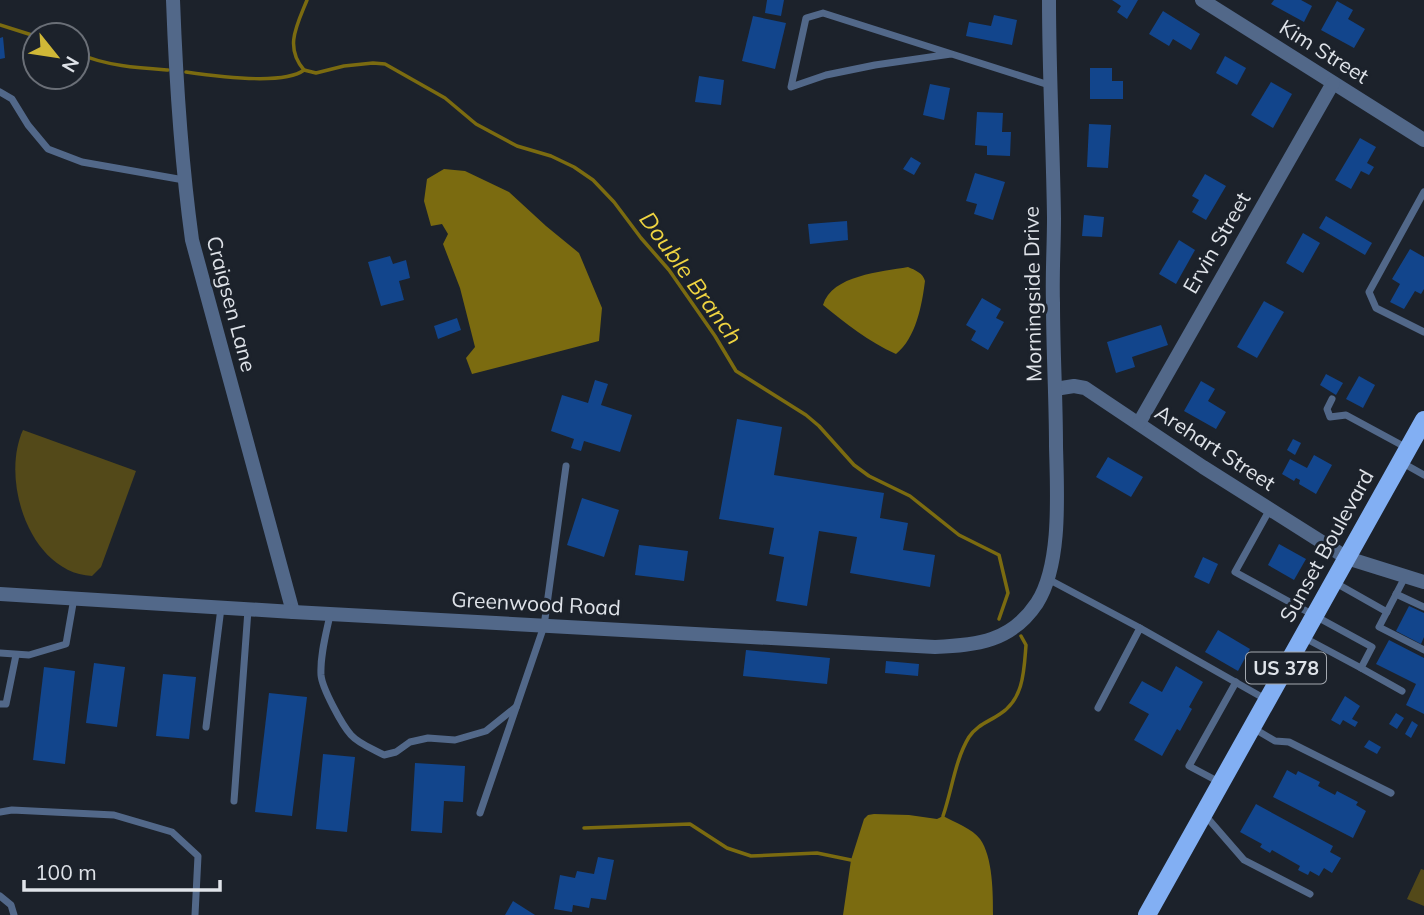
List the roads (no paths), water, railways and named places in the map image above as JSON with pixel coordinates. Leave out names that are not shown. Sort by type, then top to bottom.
[{"type":"main road","name":"Sunset Boulevard","points":[[1147,915],[1424,419]]},
{"type":"street","name":"Craigsen Lane","points":[[173,0],[177,108],[192,240],[293,612]]},
{"type":"street","name":"Morningside Drive","points":[[1046,582],[1053,554],[1057,501],[1049,0]]},
{"type":"street","name":"Kim Street","points":[[1202,0],[1424,140]]},
{"type":"street","name":"Ervin Street","points":[[1139,423],[1333,83]]},
{"type":"street","name":"Arehart Street","points":[[1055,389],[1073,386],[1085,388],[1347,558],[1424,582]]},
{"type":"street","name":"Greenwood Road","points":[[0,593],[935,647],[971,645],[994,639],[1012,629],[1037,603],[1046,582]]},
{"type":"lane","points":[[951,54],[875,65],[827,75],[791,87],[806,18],[823,13],[1050,85]]},
{"type":"lane","points":[[0,92],[12,99],[28,125],[48,149],[82,162],[184,180]]},
{"type":"lane","points":[[1423,331],[1376,308],[1369,292],[1424,192]]},
{"type":"lane","points":[[1332,399],[1326,409],[1330,417],[1346,415],[1404,455],[1424,475]]},
{"type":"lane","points":[[480,813],[544,626],[566,466]]},
{"type":"lane","points":[[1270,509],[1235,572],[1372,647],[1361,668]]},
{"type":"lane","points":[[1405,576],[1380,627],[1424,650]]},
{"type":"lane","points":[[1046,582],[1140,628],[1267,701]]},
{"type":"lane","points":[[1334,582],[1387,612]]},
{"type":"lane","points":[[1396,594],[1424,607]]},
{"type":"lane","points":[[0,653],[29,655],[66,644],[74,598]]},
{"type":"lane","points":[[206,727],[221,607]]},
{"type":"lane","points":[[234,801],[248,609]]},
{"type":"lane","points":[[330,614],[322,660],[321,678],[325,693],[351,734],[361,743],[384,755],[396,752],[410,742],[428,738],[455,740],[486,731],[516,706]]},
{"type":"lane","points":[[1098,708],[1140,628]]},
{"type":"lane","points":[[1303,637],[1402,691]]},
{"type":"lane","points":[[0,704],[6,704],[16,654]]},
{"type":"lane","points":[[1221,783],[1189,766],[1236,682]]},
{"type":"lane","points":[[1252,727],[1275,741],[1289,742],[1391,793]]},
{"type":"lane","points":[[0,812],[12,810],[114,815],[172,832],[198,856],[195,915]]},
{"type":"lane","points":[[1204,813],[1244,860],[1310,894]]},
{"type":"lane","points":[[0,896],[11,905],[14,915]]},
{"type":"waterway","points":[[304,70],[295,53],[294,36],[307,0]]},
{"type":"waterway","name":"Double Branch","points":[[0,25],[21,32]]},
{"type":"waterway","name":"Double Branch","points":[[91,58],[111,64],[168,70]]},
{"type":"waterway","name":"Double Branch","points":[[186,72],[265,79],[294,75],[304,70],[316,73],[344,66],[385,64],[445,98],[476,124],[517,146],[551,156],[574,167],[593,180],[614,202],[669,270],[736,371],[806,415],[854,465],[869,476],[910,496],[959,535],[999,555],[1008,593],[999,619]]},
{"type":"waterway","name":"Double Branch","points":[[943,816],[957,765],[969,737],[1008,708],[1018,692],[1026,645],[1021,636]]},
{"type":"waterway","points":[[584,828],[690,824],[727,848],[751,856],[817,853],[851,860]]}]
